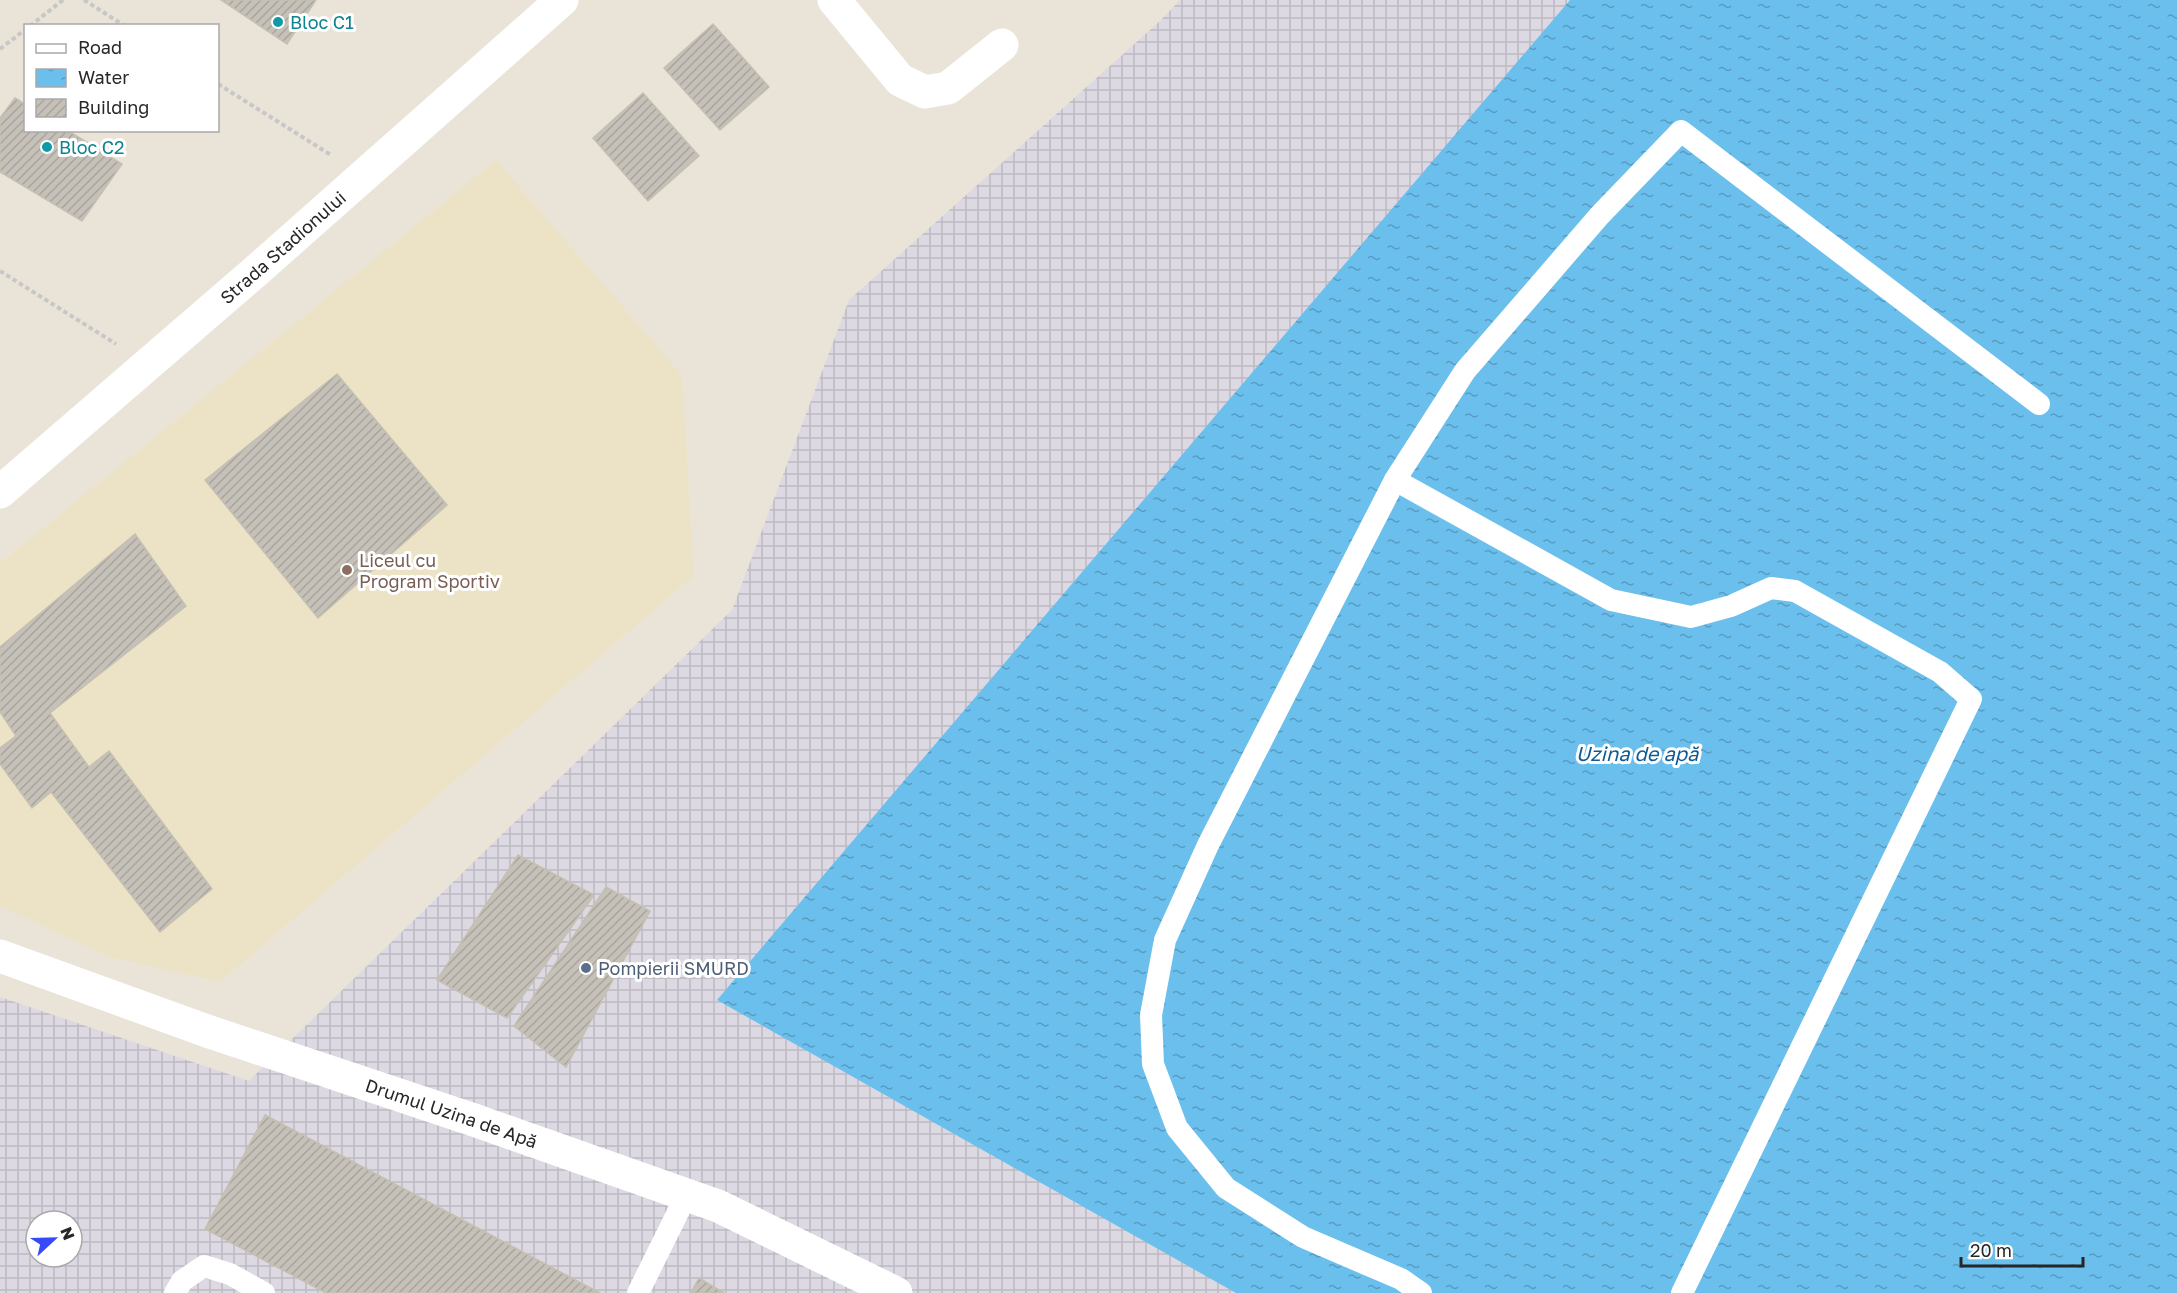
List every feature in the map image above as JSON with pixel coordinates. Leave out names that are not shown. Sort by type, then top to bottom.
[{"type":"street","name":"Strada Stadionului","points":[[0,492],[562,0]]},
{"type":"street","points":[[834,0],[900,80],[925,92],[948,88],[1002,45]]},
{"type":"street","name":"Drumul Uzina de Apă","points":[[0,956],[207,1031],[687,1194],[718,1206],[896,1293]]},
{"type":"lane","points":[[1421,1293],[1401,1280],[1303,1237],[1226,1188],[1177,1128],[1153,1064],[1151,1015],[1165,940],[1208,845],[1395,480],[1465,370],[1600,215],[1681,131],[2038,404]]},
{"type":"lane","points":[[1395,480],[1611,600],[1691,618],[1731,606],[1771,588],[1796,591],[1940,672],[1971,699],[1682,1293]]},
{"type":"lane","points":[[638,1293],[687,1194]]},
{"type":"lane","points":[[175,1293],[182,1281],[204,1266],[230,1274],[264,1293]]},
{"type":"path","points":[[33,24],[63,0]]},
{"type":"path","points":[[84,0],[121,24]]},
{"type":"path","points":[[0,49],[24,31]]},
{"type":"path","points":[[219,85],[364,175]]},
{"type":"path","points":[[0,271],[148,364]]},
{"type":"shaded area","name":"Uzina de apă","points":[[1180,0],[2177,0],[2177,1293],[0,1293],[0,997],[249,1081],[732,610],[849,300],[1160,21]]},
{"type":"shaded area","name":"Liceul cu Program Sportiv","points":[[496,160],[682,375],[694,576],[220,982],[109,957],[0,906],[0,563]]},
{"type":"water","name":"Uzina de apă","points":[[1570,0],[2177,0],[2177,1293],[1236,1293],[717,1000]]},
{"type":"building","name":"Bloc C1","points":[[221,0],[316,0],[287,44]]},
{"type":"building","points":[[713,24],[769,87],[720,130],[664,68]]},
{"type":"building","points":[[643,93],[699,156],[648,201],[593,138]]},
{"type":"building","name":"Bloc C2","points":[[15,98],[24,104],[24,132],[70,132],[122,164],[82,221],[0,172],[0,118]]},
{"type":"building","points":[[337,374],[447,505],[318,618],[205,480]]},
{"type":"building","points":[[135,534],[186,606],[50,713],[89,767],[109,751],[212,889],[160,932],[51,792],[32,808],[0,764],[0,748],[16,736],[0,712],[0,647]]},
{"type":"building","points":[[518,855],[594,895],[507,1018],[437,980]]},
{"type":"building","name":"Pompierii SMURD","points":[[606,887],[650,911],[566,1067],[514,1026]]},
{"type":"building","points":[[265,1115],[600,1293],[326,1293],[205,1229]]},
{"type":"building","points":[[699,1278],[724,1293],[691,1293]]},
{"type":"place","name":"Bloc C1","points":[[278,22]]},
{"type":"place","name":"Bloc C2","points":[[47,147]]},
{"type":"place","name":"Liceul cu Program Sportiv","points":[[347,570]]},
{"type":"place","name":"Pompierii SMURD","points":[[586,968]]}]
